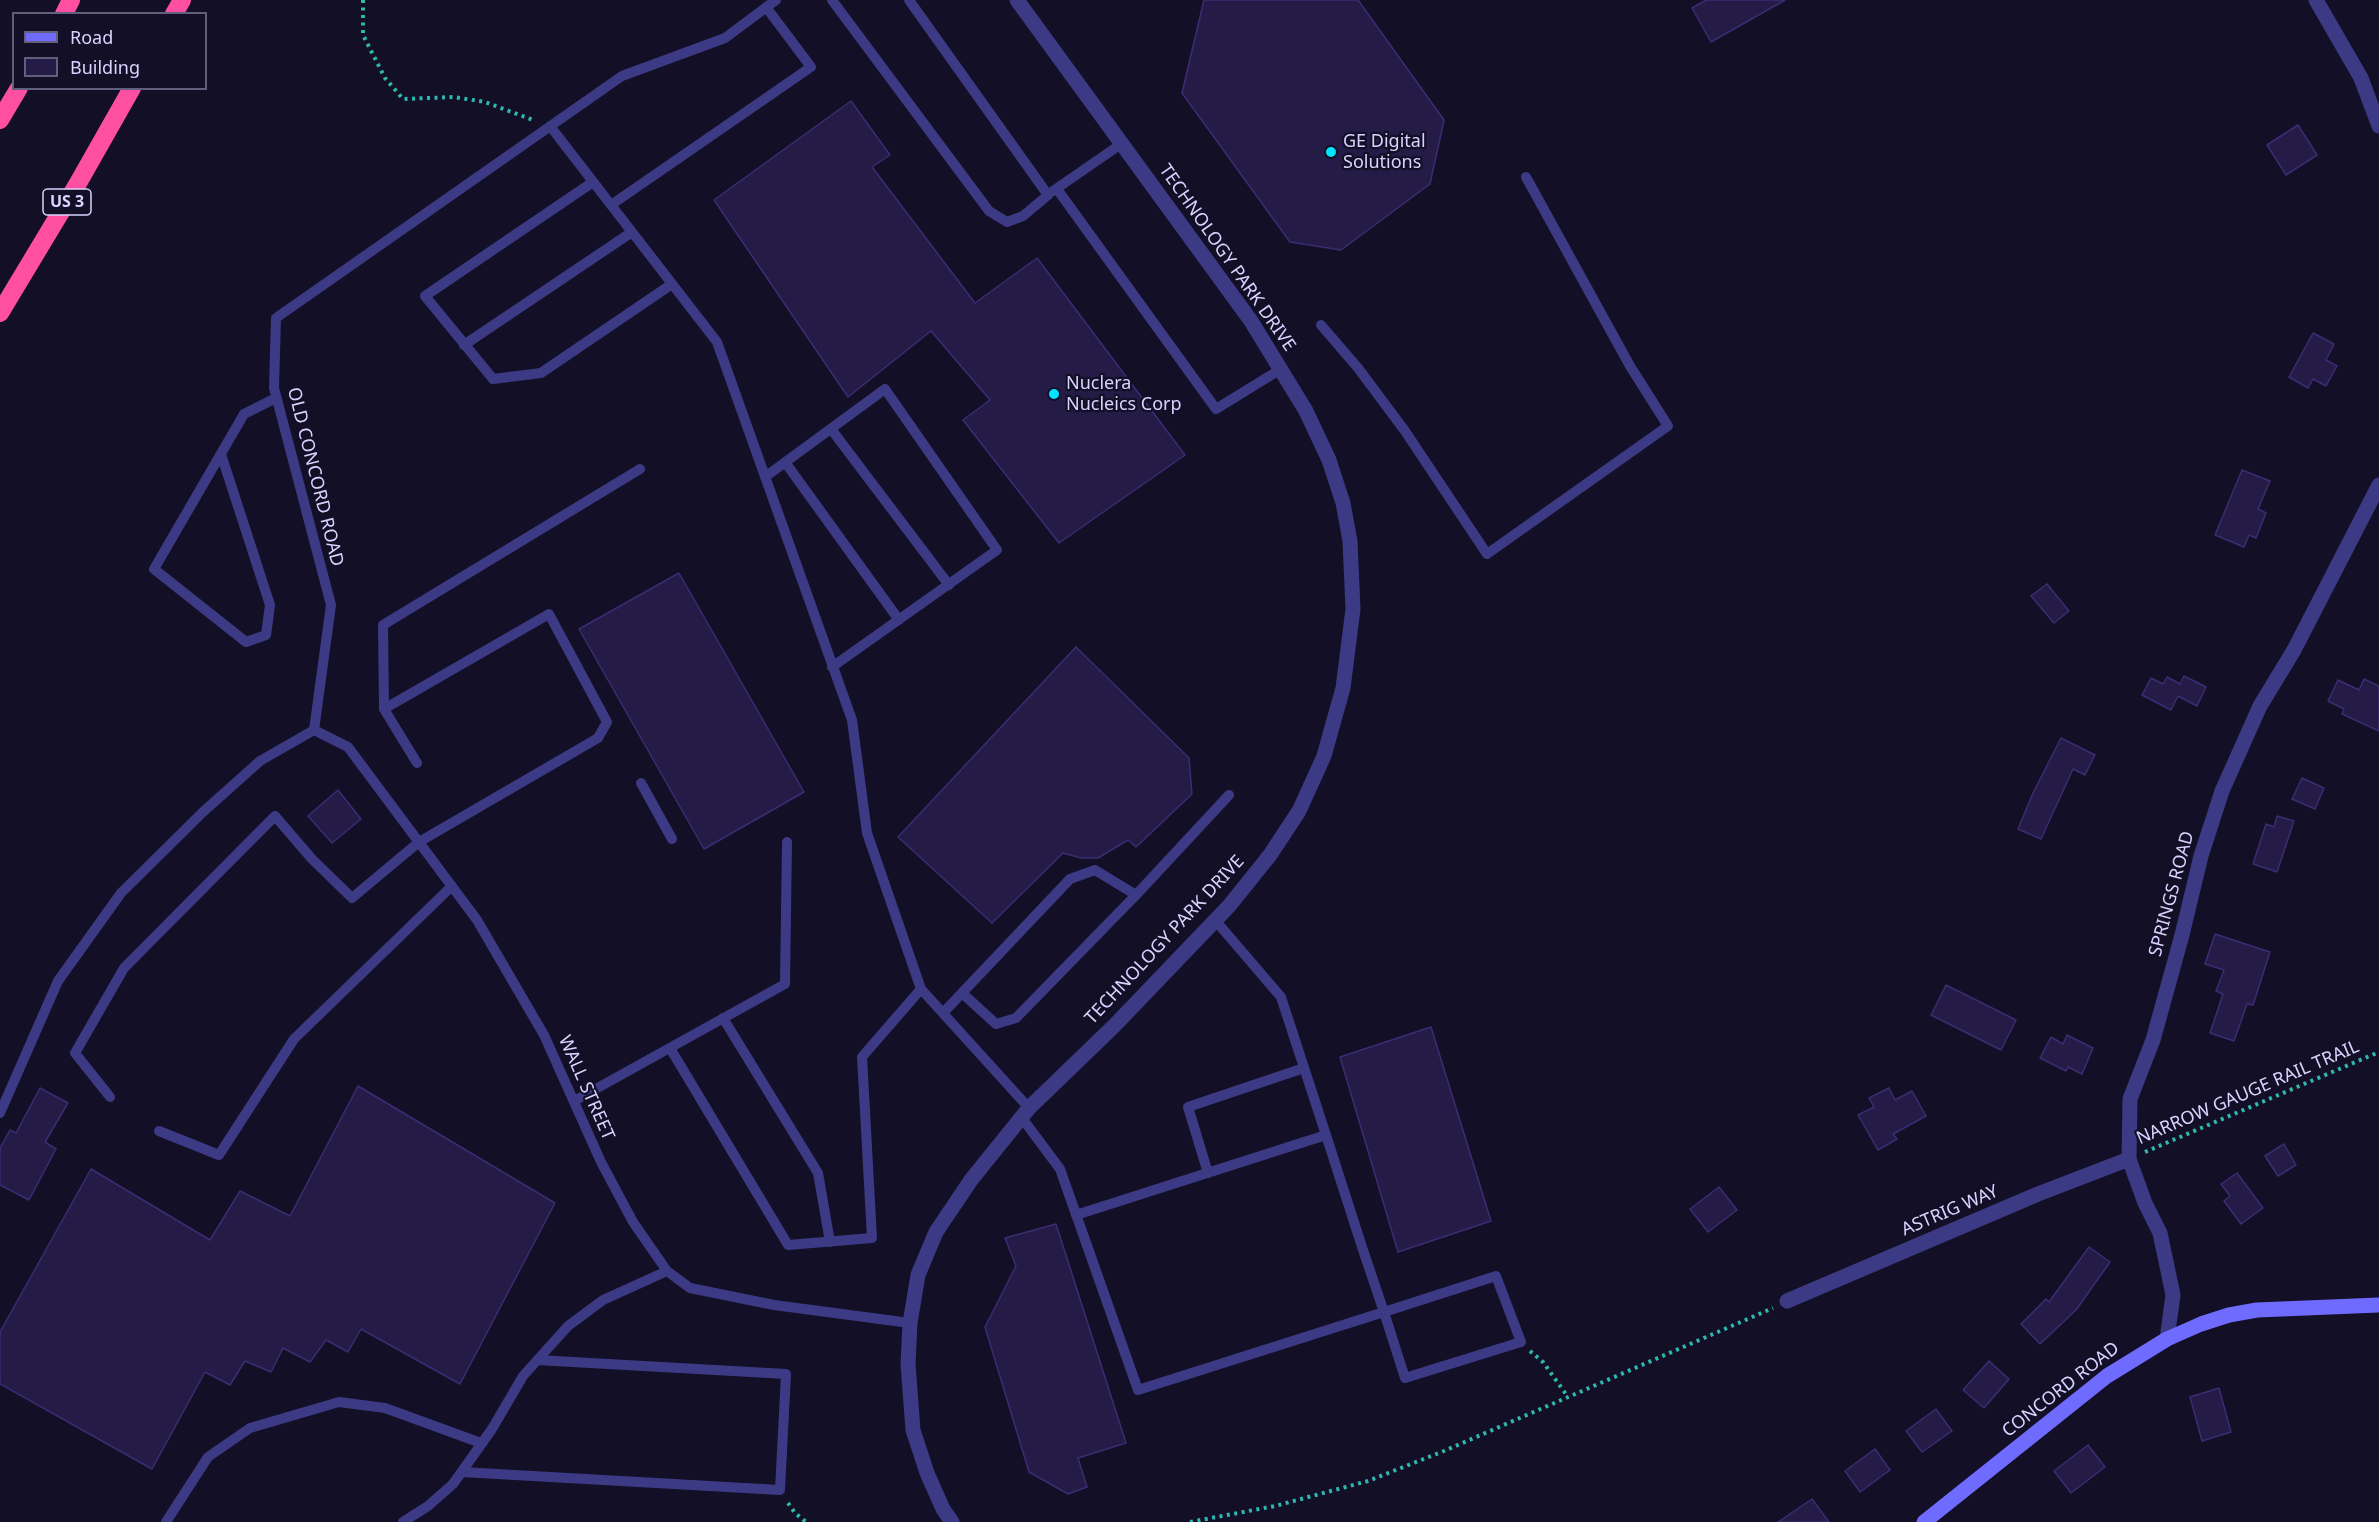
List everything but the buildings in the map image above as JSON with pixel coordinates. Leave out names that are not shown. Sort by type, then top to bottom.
[{"type":"highway","points":[[0,120],[18,90]]},
{"type":"highway","name":"US 3","points":[[0,313],[131,90]]},
{"type":"main road","name":"CONCORD ROAD","points":[[1924,1522],[2107,1376],[2167,1339],[2201,1324],[2229,1315],[2257,1310],[2379,1305]]},
{"type":"street","name":"TECHNOLOGY PARK DRIVE","points":[[952,1522],[943,1509],[927,1473],[913,1430],[908,1364],[910,1323],[918,1275],[936,1232],[971,1180],[1025,1113],[1114,1026],[1215,920],[1270,855],[1299,811],[1324,756],[1343,688],[1353,609],[1350,541],[1343,503],[1329,460],[1306,411],[1251,321],[1017,0]]},
{"type":"street","points":[[2316,0],[2361,78],[2379,126]]},
{"type":"street","name":"SPRINGS ROAD","points":[[2167,1339],[2174,1295],[2160,1233],[2145,1203],[2128,1159],[2130,1099],[2153,1040],[2201,856],[2222,791],[2260,706],[2294,650],[2379,484]]},
{"type":"street","name":"ASTRIG WAY","points":[[1788,1301],[2038,1194],[2128,1159]]},
{"type":"lane","name":"OLD CONCORD ROAD","points":[[314,730],[331,605],[274,388],[276,318],[622,76],[725,38],[776,0]]},
{"type":"lane","points":[[832,0],[989,211],[1007,222],[1023,216],[1121,144]]},
{"type":"lane","points":[[909,0],[1216,409],[1281,369]]},
{"type":"lane","points":[[611,205],[810,67],[766,7]]},
{"type":"lane","points":[[550,126],[717,342],[852,720],[867,834],[921,989],[1025,1113],[1060,1169],[1138,1390],[1384,1312],[1496,1276],[1521,1342],[1405,1378],[1384,1312],[1281,997],[1215,920]]},
{"type":"lane","points":[[1321,325],[1358,368],[1406,431],[1487,554],[1668,426],[1630,366],[1526,177]]},
{"type":"lane","points":[[593,182],[425,296],[493,379],[542,373],[672,284]]},
{"type":"lane","points":[[464,345],[632,232]]},
{"type":"lane","points":[[765,477],[885,389],[997,550],[832,667]]},
{"type":"lane","points":[[221,454],[270,605],[266,635],[246,642],[154,569],[244,414],[276,398]]},
{"type":"lane","points":[[831,429],[949,585]]},
{"type":"lane","points":[[785,462],[899,620]]},
{"type":"lane","points":[[417,763],[384,709],[383,625],[640,469]]},
{"type":"lane","points":[[111,1097],[75,1053],[124,968],[275,816],[312,859],[352,898],[419,842],[598,738],[607,722],[549,615],[384,709]]},
{"type":"lane","points":[[0,1113],[58,981],[121,893],[203,812],[260,761],[314,730]]},
{"type":"lane","name":"WALL STREET","points":[[314,730],[348,747],[477,920],[544,1035],[601,1162],[633,1222],[667,1271],[690,1288],[774,1305],[910,1323]]},
{"type":"lane","points":[[641,783],[672,839]]},
{"type":"lane","points":[[963,993],[996,1024],[1016,1018],[1136,895],[1229,795]]},
{"type":"lane","points":[[574,1101],[785,984],[787,842]]},
{"type":"lane","points":[[943,1013],[1070,879],[1095,870],[1136,895]]},
{"type":"lane","points":[[159,1131],[219,1155],[294,1039],[452,886]]},
{"type":"lane","points":[[670,1048],[788,1245],[872,1238],[862,1057],[921,989]]},
{"type":"lane","points":[[723,1018],[818,1173],[830,1242]]},
{"type":"lane","points":[[1208,1173],[1188,1107],[1304,1068]]},
{"type":"lane","points":[[1076,1215],[1326,1135]]},
{"type":"lane","points":[[403,1522],[428,1506],[453,1484],[492,1429],[523,1376],[568,1326],[603,1300],[667,1271]]},
{"type":"lane","points":[[462,1472],[780,1490],[786,1374],[537,1360]]},
{"type":"lane","points":[[166,1522],[208,1457],[250,1428],[339,1402],[385,1408],[481,1443]]},
{"type":"path","points":[[363,0],[363,35],[385,78],[403,99],[454,98],[485,102],[550,126]]},
{"type":"path","name":"NARROW GAUGE RAIL TRAIL","points":[[2128,1159],[2379,1052]]},
{"type":"path","points":[[1190,1522],[1275,1506],[1368,1481],[1788,1301]]},
{"type":"path","points":[[1521,1342],[1543,1362],[1568,1397]]},
{"type":"path","points":[[780,1490],[795,1513],[806,1522]]},
{"type":"place","name":"GE Digital Solutions","points":[[1331,152]]},
{"type":"place","name":"Nuclera Nucleics Corp","points":[[1054,394]]}]
